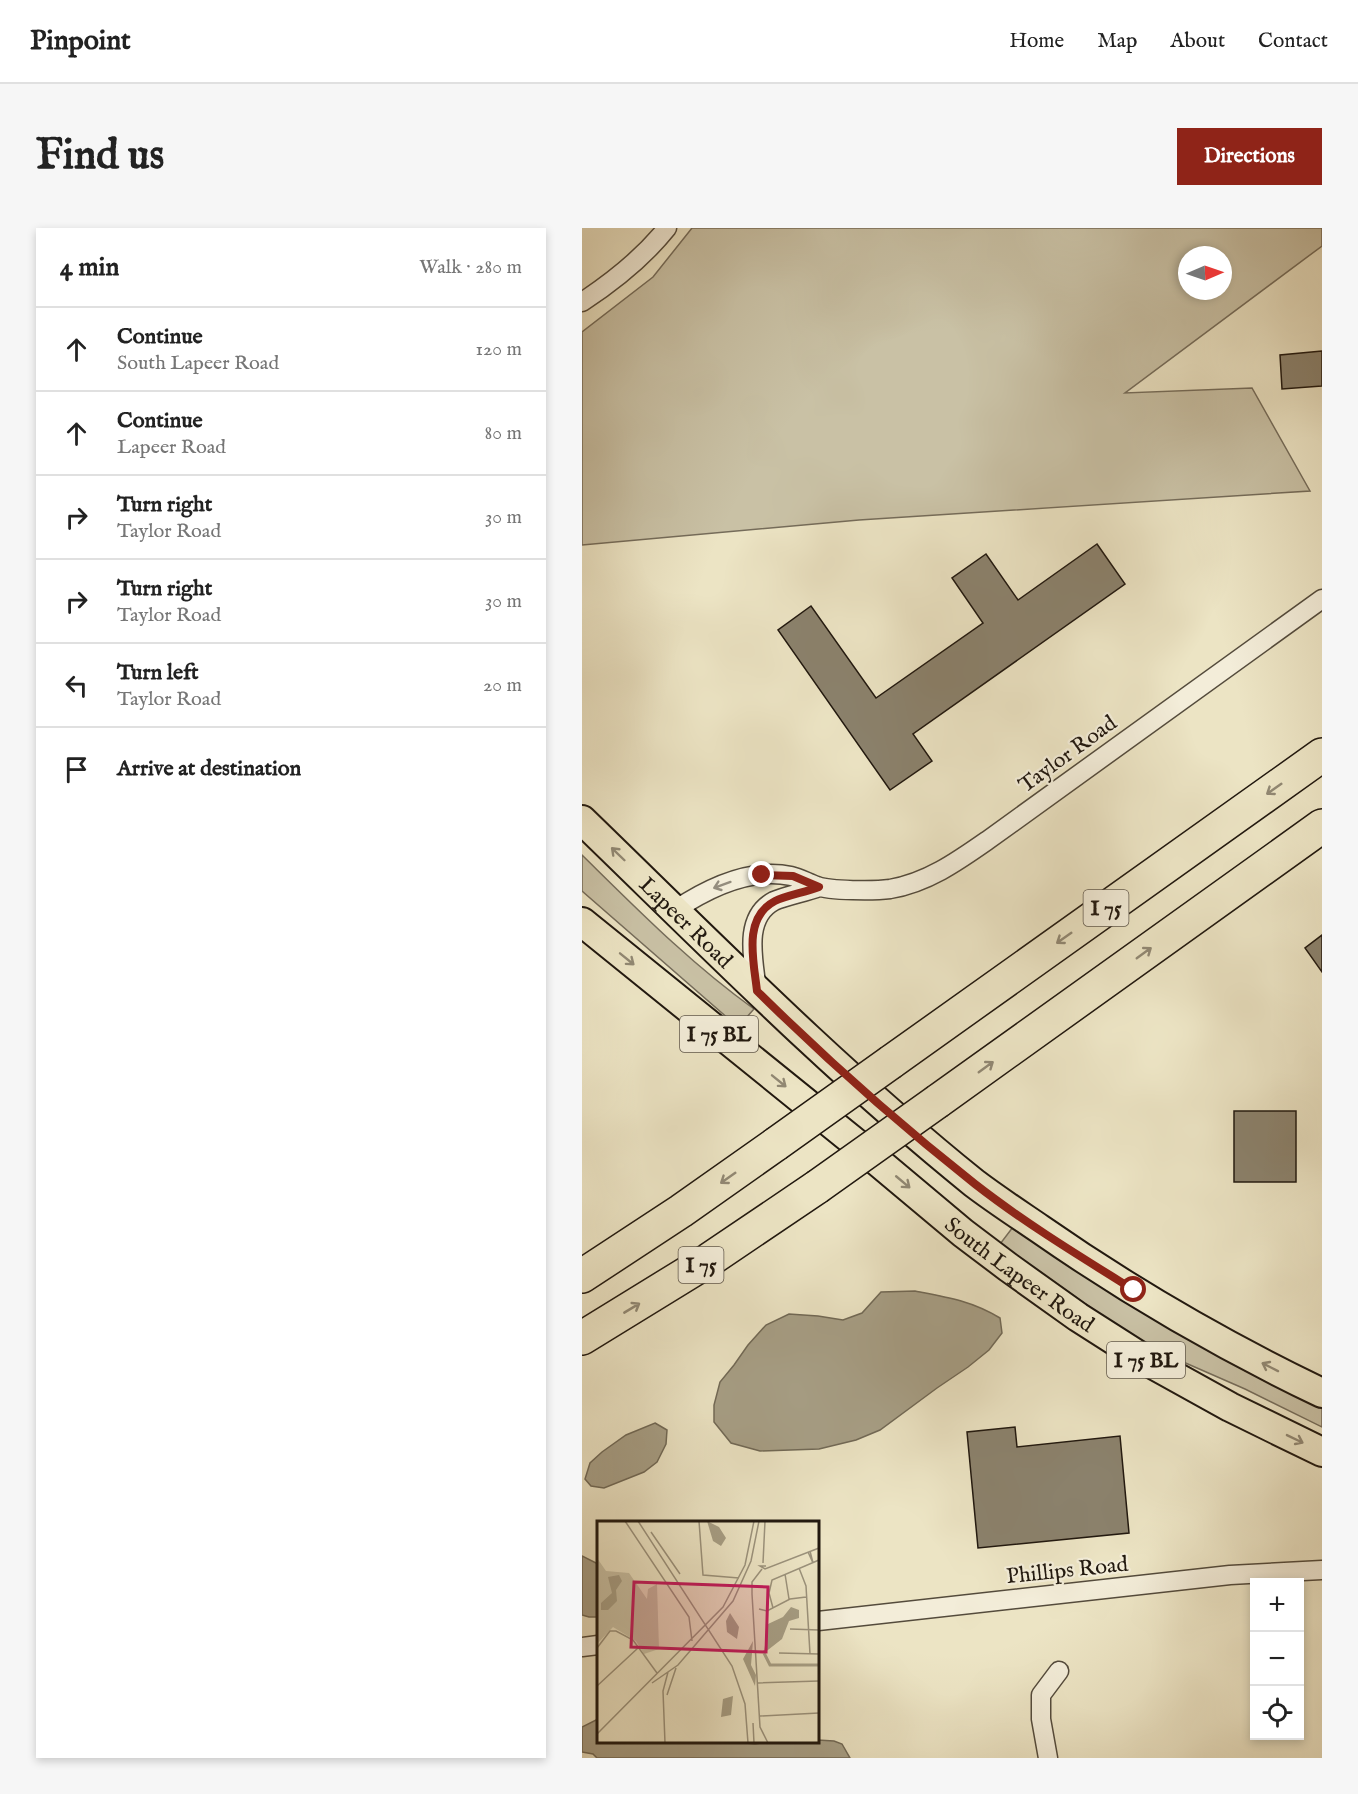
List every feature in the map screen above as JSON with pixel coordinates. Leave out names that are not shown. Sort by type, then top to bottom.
[{"type":"highway","name":"I 75","points":[[582,1276],[681,1211],[1322,755]]},
{"type":"highway","name":"I 75","points":[[582,1338],[709,1260],[817,1187],[1322,826]]},
{"type":"main road","name":"Lapeer Road","points":[[582,820],[757,991],[897,1119]]},
{"type":"main road","name":"South Lapeer Road","points":[[582,921],[963,1233],[1086,1323],[1206,1394],[1322,1452]]},
{"type":"main road","name":"South Lapeer Road","points":[[897,1119],[976,1185],[1073,1252],[1246,1355],[1322,1393]]},
{"type":"street","points":[[582,302],[634,264],[667,228]]},
{"type":"street","name":"Taylor Road","points":[[675,910],[699,894],[715,887],[755,876],[775,874],[793,876],[819,887],[867,890],[912,884],[939,872],[988,840],[1322,599]]},
{"type":"street","name":"Taylor Road","points":[[757,991],[752,935],[757,919],[774,901],[819,887]]},
{"type":"street","name":"Phillips Road","points":[[819,1621],[1230,1575],[1322,1570]]},
{"type":"street","points":[[582,1647],[597,1645]]},
{"type":"street","points":[[1048,1758],[1041,1719],[1041,1695],[1059,1671]]},
{"type":"shaded area","points":[[692,228],[1322,228],[1322,246],[1125,393],[1252,388],[1310,491],[859,520],[582,545],[582,332],[653,277]]},
{"type":"shaded area","points":[[582,855],[686,955],[754,1009],[738,1027],[582,891]]},
{"type":"shaded area","points":[[1013,1227],[1251,1373],[1322,1408],[1322,1427],[1245,1389],[1165,1354],[1113,1323],[1000,1244]]},
{"type":"shaded area","points":[[915,1291],[959,1300],[990,1312],[1000,1318],[1002,1333],[989,1350],[968,1367],[880,1430],[856,1440],[819,1449],[760,1451],[731,1443],[714,1422],[714,1405],[720,1382],[766,1325],[789,1314],[843,1320],[862,1313],[881,1292]]},
{"type":"shaded area","points":[[655,1423],[667,1430],[666,1444],[657,1462],[644,1472],[604,1488],[591,1486],[585,1479],[590,1463],[626,1435]]},
{"type":"shaded area","points":[[582,1556],[597,1564],[597,1617],[582,1615]]},
{"type":"shaded area","points":[[597,1720],[597,1743],[755,1744],[834,1741],[842,1744],[850,1758],[597,1758],[593,1754],[582,1752],[582,1727]]},
{"type":"building","points":[[1322,351],[1322,386],[1282,389],[1280,355]]},
{"type":"building","points":[[1097,544],[1125,584],[913,734],[932,761],[890,790],[778,630],[811,606],[876,698],[983,623],[952,578],[986,554],[1018,600]]},
{"type":"building","points":[[1322,935],[1322,972],[1305,948]]},
{"type":"building","points":[[1234,1111],[1296,1111],[1296,1182],[1234,1182]]},
{"type":"building","points":[[1015,1427],[1017,1447],[1120,1436],[1129,1533],[978,1548],[967,1432]]},
{"type":"route","points":[[762,875],[793,876],[819,887],[774,901],[757,919],[752,935],[752,946],[757,991],[897,1119],[976,1185],[1073,1252],[1134,1290]]}]
